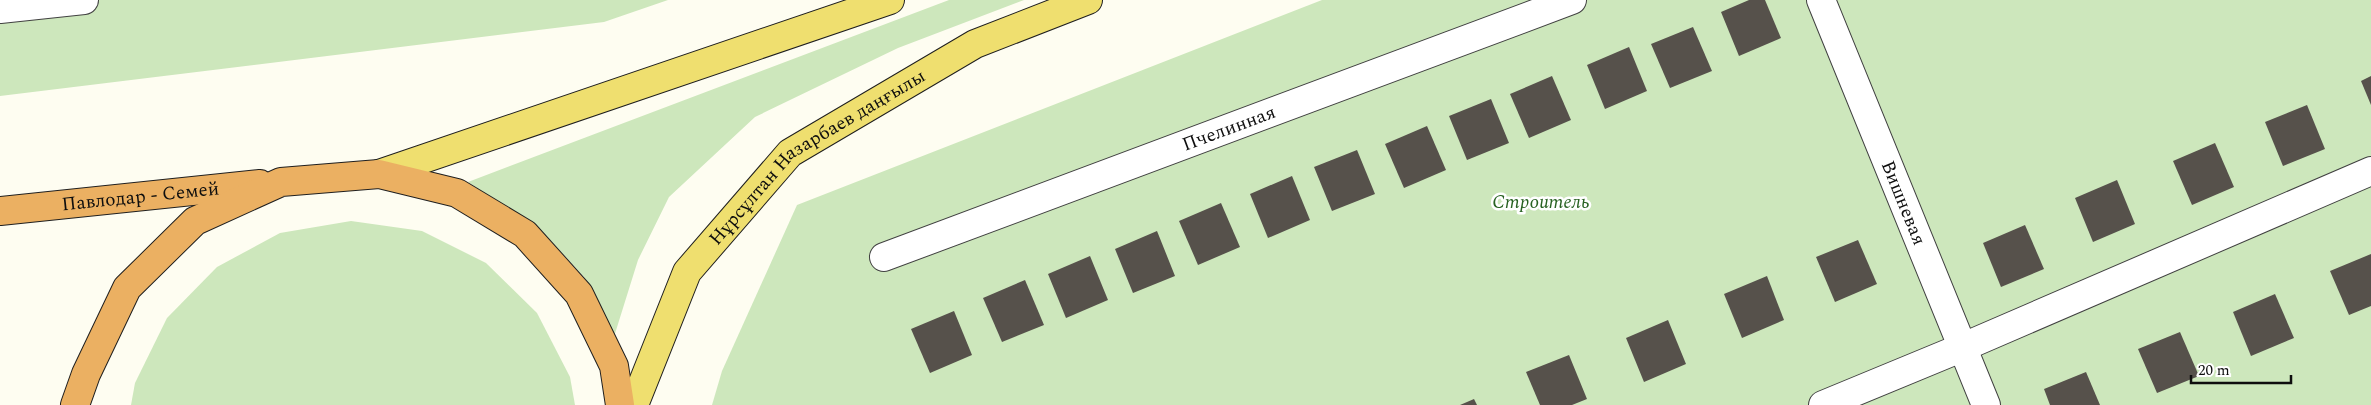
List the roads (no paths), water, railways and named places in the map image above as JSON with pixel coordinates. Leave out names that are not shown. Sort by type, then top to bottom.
[{"type":"highway","name":"Павлодар - Семей","points":[[0,211],[281,182],[379,174],[457,194],[525,234],[579,294],[614,366],[620,405]]},
{"type":"highway","points":[[75,405],[86,374],[127,288],[195,222],[281,182]]},
{"type":"main road","points":[[379,174],[890,0]]},
{"type":"main road","name":"Нұрсұлтан Назарбаев даңғылы","points":[[634,405],[687,272],[790,153],[975,44],[1088,0]]},
{"type":"street","points":[[0,9],[84,0]]},
{"type":"street","name":"Пчелинная","points":[[884,257],[1572,0]]},
{"type":"street","name":"Вишневая","points":[[1821,0],[1961,348],[1986,405]]},
{"type":"street","points":[[1823,405],[1961,348],[2371,171]]},
{"type":"park label","name":"Строитель","points":[[1541,202]]}]
